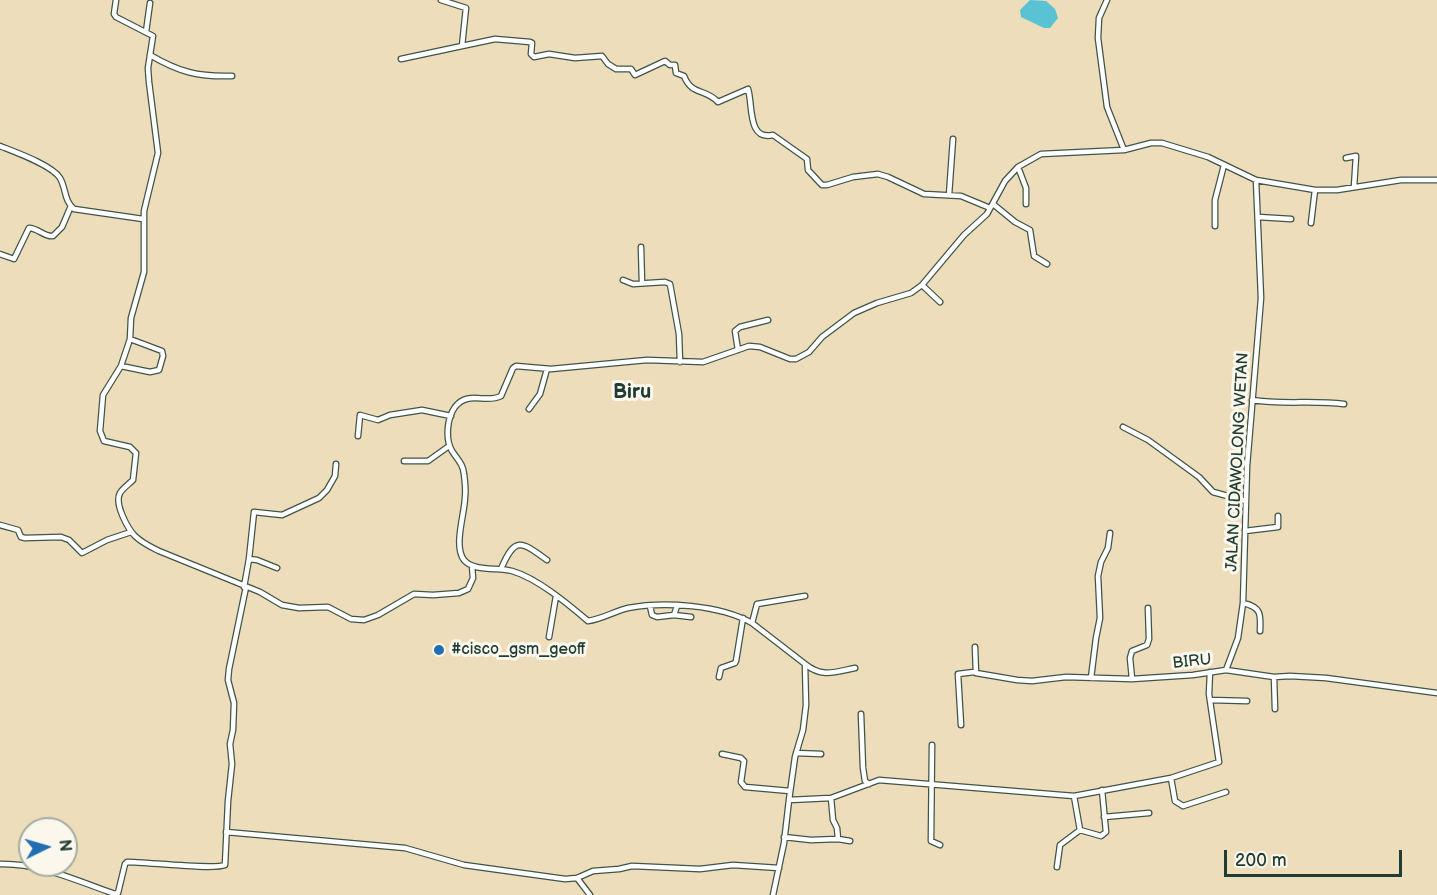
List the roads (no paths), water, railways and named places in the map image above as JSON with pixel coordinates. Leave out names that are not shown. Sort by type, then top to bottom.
[{"type":"street","points":[[116,0],[114,14],[116,17],[153,36],[148,82],[158,153],[143,219],[144,272],[132,318],[130,339],[121,366],[103,394],[100,431],[104,441],[130,447],[136,453],[134,480],[119,497],[120,507],[131,532],[145,544],[159,551],[282,605],[299,608],[328,607],[351,619],[364,620],[378,615],[414,594],[459,593],[468,589],[472,578],[472,566]]},
{"type":"street","points":[[441,0],[466,8],[462,46]]},
{"type":"street","points":[[1107,0],[1099,18],[1098,38],[1107,107],[1124,150]]},
{"type":"street","points":[[146,32],[150,3]]},
{"type":"street","points":[[401,59],[495,39],[530,42],[532,43],[531,54],[534,57],[549,54],[575,58],[602,56],[611,67],[631,69],[635,75],[665,61],[670,65],[675,65],[676,72],[684,76],[691,88],[710,95],[717,101],[748,89],[752,123],[761,133],[767,136],[773,135],[807,159],[808,170],[822,185],[853,177],[878,174],[892,178],[924,194],[962,196],[992,206],[1030,230],[1034,256],[1047,264]]},
{"type":"street","points":[[150,55],[186,73],[213,77],[232,76]]},
{"type":"street","points":[[949,195],[953,139]]},
{"type":"street","points":[[855,668],[822,673],[811,669],[743,618],[690,606],[650,606],[626,609],[588,621],[556,596],[522,574],[472,566],[463,559],[460,549],[460,525],[465,498],[462,463],[449,446],[448,433],[455,406],[471,397],[501,396],[516,366],[547,369],[647,360],[708,362],[738,350],[755,347],[796,359],[809,352],[822,337],[854,314],[877,303],[911,293],[922,285],[964,236],[987,214],[1005,181],[1018,167],[1041,154],[1124,150],[1151,143],[1162,143],[1208,157],[1256,180],[1315,190],[1337,190],[1401,180],[1437,180]]},
{"type":"street","points":[[0,146],[50,168],[58,175],[71,207],[78,210],[143,219]]},
{"type":"street","points":[[1346,158],[1356,156],[1354,187]]},
{"type":"street","points":[[1215,226],[1215,200],[1224,165]]},
{"type":"street","points":[[1018,167],[1026,188],[1026,204]]},
{"type":"street","points":[[1256,180],[1258,217],[1291,219]]},
{"type":"street","points":[[1311,223],[1315,190]]},
{"type":"street","points":[[0,254],[14,259],[29,228],[36,229],[47,236],[53,236],[62,227],[71,207]]},
{"type":"street","name":"JALAN CIDAWOLONG WETAN","points":[[1226,670],[1238,638],[1243,603],[1246,501],[1261,298],[1258,217]]},
{"type":"street","points":[[640,247],[642,283]]},
{"type":"street","points":[[623,280],[633,284],[665,282],[671,286],[680,362]]},
{"type":"street","points":[[922,285],[940,302]]},
{"type":"street","points":[[738,350],[735,331],[740,327],[768,320]]},
{"type":"street","points":[[121,366],[150,372],[159,370],[162,351],[130,339]]},
{"type":"street","points":[[529,409],[540,394],[547,369]]},
{"type":"street","points":[[1252,400],[1279,404],[1324,402],[1344,404]]},
{"type":"street","points":[[358,436],[360,414],[378,420],[394,414],[422,410],[451,416]]},
{"type":"street","points":[[1123,427],[1155,445],[1198,477],[1213,492],[1246,501]]},
{"type":"street","points":[[404,461],[428,461],[449,446]]},
{"type":"street","points":[[0,864],[21,863],[117,894],[124,864],[127,862],[223,866],[232,764],[230,744],[234,703],[228,680],[245,587],[254,512],[282,515],[311,503],[327,490],[335,476],[336,464]]},
{"type":"street","points":[[1245,531],[1278,527],[1278,516]]},
{"type":"street","points":[[0,525],[16,529],[21,537],[25,538],[61,537],[69,540],[82,553],[107,540],[131,532]]},
{"type":"street","points":[[1091,678],[1100,618],[1098,576],[1101,562],[1108,548],[1110,533]]},
{"type":"street","points":[[501,569],[509,551],[518,546],[529,547],[548,560]]},
{"type":"street","points":[[249,559],[258,560],[277,568]]},
{"type":"street","points":[[549,637],[556,596]]},
{"type":"street","points":[[752,623],[757,604],[805,596]]},
{"type":"street","points":[[1243,603],[1255,606],[1258,611],[1260,631]]},
{"type":"street","points":[[650,606],[654,616],[691,617]]},
{"type":"street","points":[[674,615],[677,606]]},
{"type":"street","points":[[1132,679],[1130,658],[1132,651],[1147,645],[1149,639],[1148,608]]},
{"type":"street","points":[[719,678],[721,668],[736,661],[743,618]]},
{"type":"street","points":[[961,725],[958,674],[975,672],[975,647]]},
{"type":"street","points":[[773,895],[796,753],[803,730],[806,705],[805,663]]},
{"type":"street","name":"BIRU","points":[[975,672],[978,675],[1017,680],[1047,680],[1066,677],[1132,679],[1226,670],[1274,677],[1326,678],[1437,693]]},
{"type":"street","points":[[789,800],[831,798],[879,780],[1074,796],[1171,778],[1220,762],[1210,700],[1210,672]]},
{"type":"street","points":[[1274,677],[1275,709]]},
{"type":"street","points":[[1210,700],[1247,701]]},
{"type":"street","points":[[861,714],[863,774],[869,784]]},
{"type":"street","points":[[932,745],[931,841],[940,845]]},
{"type":"street","points":[[796,753],[821,754]]},
{"type":"street","points":[[722,754],[741,758],[744,761],[741,782],[745,787],[790,791]]},
{"type":"street","points":[[1171,778],[1174,801],[1183,806],[1226,792]]},
{"type":"street","points":[[1057,867],[1060,845],[1080,830],[1104,835],[1106,830],[1102,790]]},
{"type":"street","points":[[1074,796],[1080,830]]},
{"type":"street","points":[[831,798],[838,839]]},
{"type":"street","points":[[1104,817],[1149,813]]},
{"type":"street","points":[[226,832],[405,848],[464,865],[565,879],[577,878],[593,871],[632,866],[687,869],[733,865],[779,868]]},
{"type":"street","points":[[784,837],[850,841]]},
{"type":"street","points":[[577,878],[590,895]]},
{"type":"water","points":[[1030,0],[1046,1],[1055,9],[1058,18],[1050,28],[1044,28],[1021,17],[1020,10]]},
{"type":"place","name":"#cisco_gsm_geoff","points":[[439,650]]},
{"type":"district","name":"Biru","points":[[632,393]]}]
